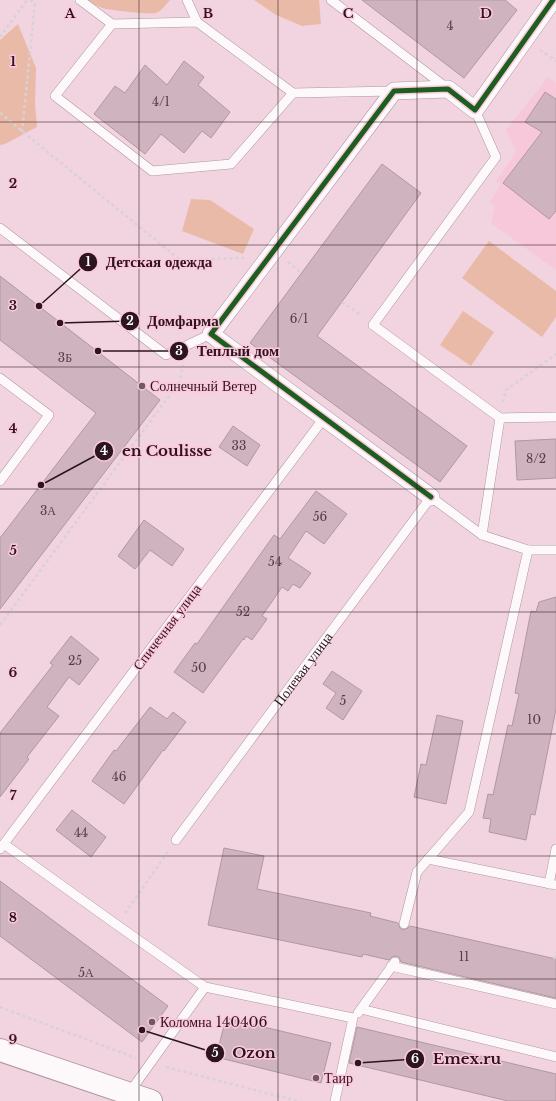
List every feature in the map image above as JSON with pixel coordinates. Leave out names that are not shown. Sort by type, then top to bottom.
[{"type":"main road","points":[[0,1050],[128,1098],[151,1101]]},
{"type":"street","points":[[431,497],[211,334],[394,90],[448,89],[475,110],[553,0]]},
{"type":"lane","points":[[80,0],[112,24],[197,22]]},
{"type":"lane","points":[[187,0],[197,22],[293,93],[394,90]]},
{"type":"lane","points":[[331,0],[448,89]]},
{"type":"lane","points":[[112,24],[55,96],[152,171],[231,164],[293,93]]},
{"type":"lane","points":[[475,110],[496,157],[373,325],[500,418],[556,417]]},
{"type":"lane","points":[[0,228],[166,355],[211,334]]},
{"type":"lane","points":[[0,378],[49,415],[0,481]]},
{"type":"lane","name":"Спичечная улица","points":[[2,846],[324,418]]},
{"type":"lane","points":[[482,535],[500,418]]},
{"type":"lane","points":[[431,497],[482,535],[528,550],[556,550]]},
{"type":"lane","name":"Полевая улица","points":[[176,840],[431,497]]},
{"type":"lane","points":[[404,924],[417,872],[469,812],[528,550]]},
{"type":"lane","points":[[2,846],[205,987],[353,1018]]},
{"type":"lane","points":[[428,859],[552,884],[556,849]]},
{"type":"lane","points":[[335,1101],[353,1018],[393,964],[556,1004]]},
{"type":"lane","points":[[128,1098],[205,987]]},
{"type":"lane","points":[[361,1009],[556,1057]]},
{"type":"path","points":[[0,37],[28,0],[35,3],[22,132]]},
{"type":"path","points":[[0,114],[180,260],[268,258]]},
{"type":"path","points":[[342,302],[373,325]]},
{"type":"path","points":[[0,625],[180,381],[186,345]]},
{"type":"path","points":[[500,418],[506,390],[556,354]]},
{"type":"path","points":[[117,925],[176,840]]},
{"type":"path","points":[[554,959],[556,952]]},
{"type":"shaded area","points":[[88,0],[170,0],[160,11],[152,13],[106,9]]},
{"type":"shaded area","points":[[254,0],[319,0],[321,24],[302,26],[276,15]]},
{"type":"shaded area","points":[[18,24],[36,68],[35,103],[37,127],[5,144],[0,145],[0,40]]},
{"type":"shaded area","points":[[548,77],[556,83],[556,270],[491,223],[495,207],[490,202],[501,184],[496,181],[516,152],[506,130]]},
{"type":"shaded area","points":[[191,199],[210,200],[254,229],[243,254],[182,231]]},
{"type":"shaded area","points":[[489,241],[556,291],[556,317],[542,337],[462,278]]},
{"type":"shaded area","points":[[463,311],[494,332],[471,366],[440,345]]},
{"type":"building","points":[[362,0],[505,0],[517,10],[464,78]]},
{"type":"building","points":[[184,61],[204,77],[198,85],[230,112],[211,138],[202,131],[184,153],[161,134],[145,154],[94,114],[115,86],[125,93],[145,65],[167,85]]},
{"type":"building","points":[[545,92],[556,99],[556,211],[549,219],[503,183],[542,132],[525,122]]},
{"type":"building","points":[[382,164],[421,193],[317,336],[467,446],[440,482],[250,343]]},
{"type":"building","points":[[0,276],[160,400],[0,609],[0,538],[96,413],[0,340]]},
{"type":"building","points":[[233,426],[260,445],[247,466],[219,447]]},
{"type":"building","points":[[556,439],[556,478],[517,480],[515,441]]},
{"type":"building","points":[[316,491],[347,514],[324,544],[306,531],[288,558],[311,573],[300,588],[293,584],[288,591],[282,587],[262,616],[267,619],[252,640],[246,636],[244,640],[243,639],[203,693],[174,672],[195,643],[197,644],[274,535],[280,539]]},
{"type":"building","points":[[144,520],[184,549],[172,566],[150,550],[135,569],[118,556]]},
{"type":"building","points":[[556,597],[556,709],[535,815],[531,814],[526,840],[489,832],[491,819],[483,818],[488,794],[493,795],[508,725],[512,726],[519,694],[515,693],[531,611],[536,612],[539,602]]},
{"type":"building","points":[[71,636],[99,659],[79,685],[69,677],[47,707],[59,716],[27,757],[29,759],[0,797],[0,733],[53,665],[50,663]]},
{"type":"building","points":[[332,671],[362,691],[343,720],[326,708],[336,693],[323,684]]},
{"type":"building","points":[[150,707],[167,719],[173,712],[186,722],[164,751],[163,750],[124,804],[92,781],[114,750],[116,751]]},
{"type":"building","points":[[437,715],[463,721],[446,804],[414,797],[421,764],[426,765]]},
{"type":"building","points":[[72,810],[106,837],[91,857],[56,830]]},
{"type":"building","points":[[224,848],[264,856],[257,889],[371,913],[370,916],[398,923],[400,928],[403,930],[410,926],[556,959],[556,998],[401,962],[399,957],[396,956],[389,960],[363,954],[362,957],[208,925]]},
{"type":"building","points":[[0,881],[168,1006],[142,1042],[0,936]]},
{"type":"building","points":[[226,1018],[331,1043],[321,1083],[216,1057]]},
{"type":"building","points":[[357,1027],[556,1074],[556,1101],[508,1101],[349,1063]]},
{"type":"cycle path","points":[[431,497],[211,334],[394,91],[448,89],[475,110],[553,0]]},
{"type":"place","name":"Детская одежда","points":[[39,306]]},
{"type":"place","name":"Домфарма","points":[[60,323]]},
{"type":"place","name":"Теплый дом","points":[[98,351]]},
{"type":"place","name":"Солнечный Ветер","points":[[142,386]]},
{"type":"place","name":"en Coulisse","points":[[41,485]]},
{"type":"place","name":"Коломна 140406","points":[[152,1022]]},
{"type":"place","name":"Ozon","points":[[142,1030]]},
{"type":"place","name":"Emex.ru","points":[[358,1063]]},
{"type":"place","name":"Таир","points":[[316,1078]]}]
